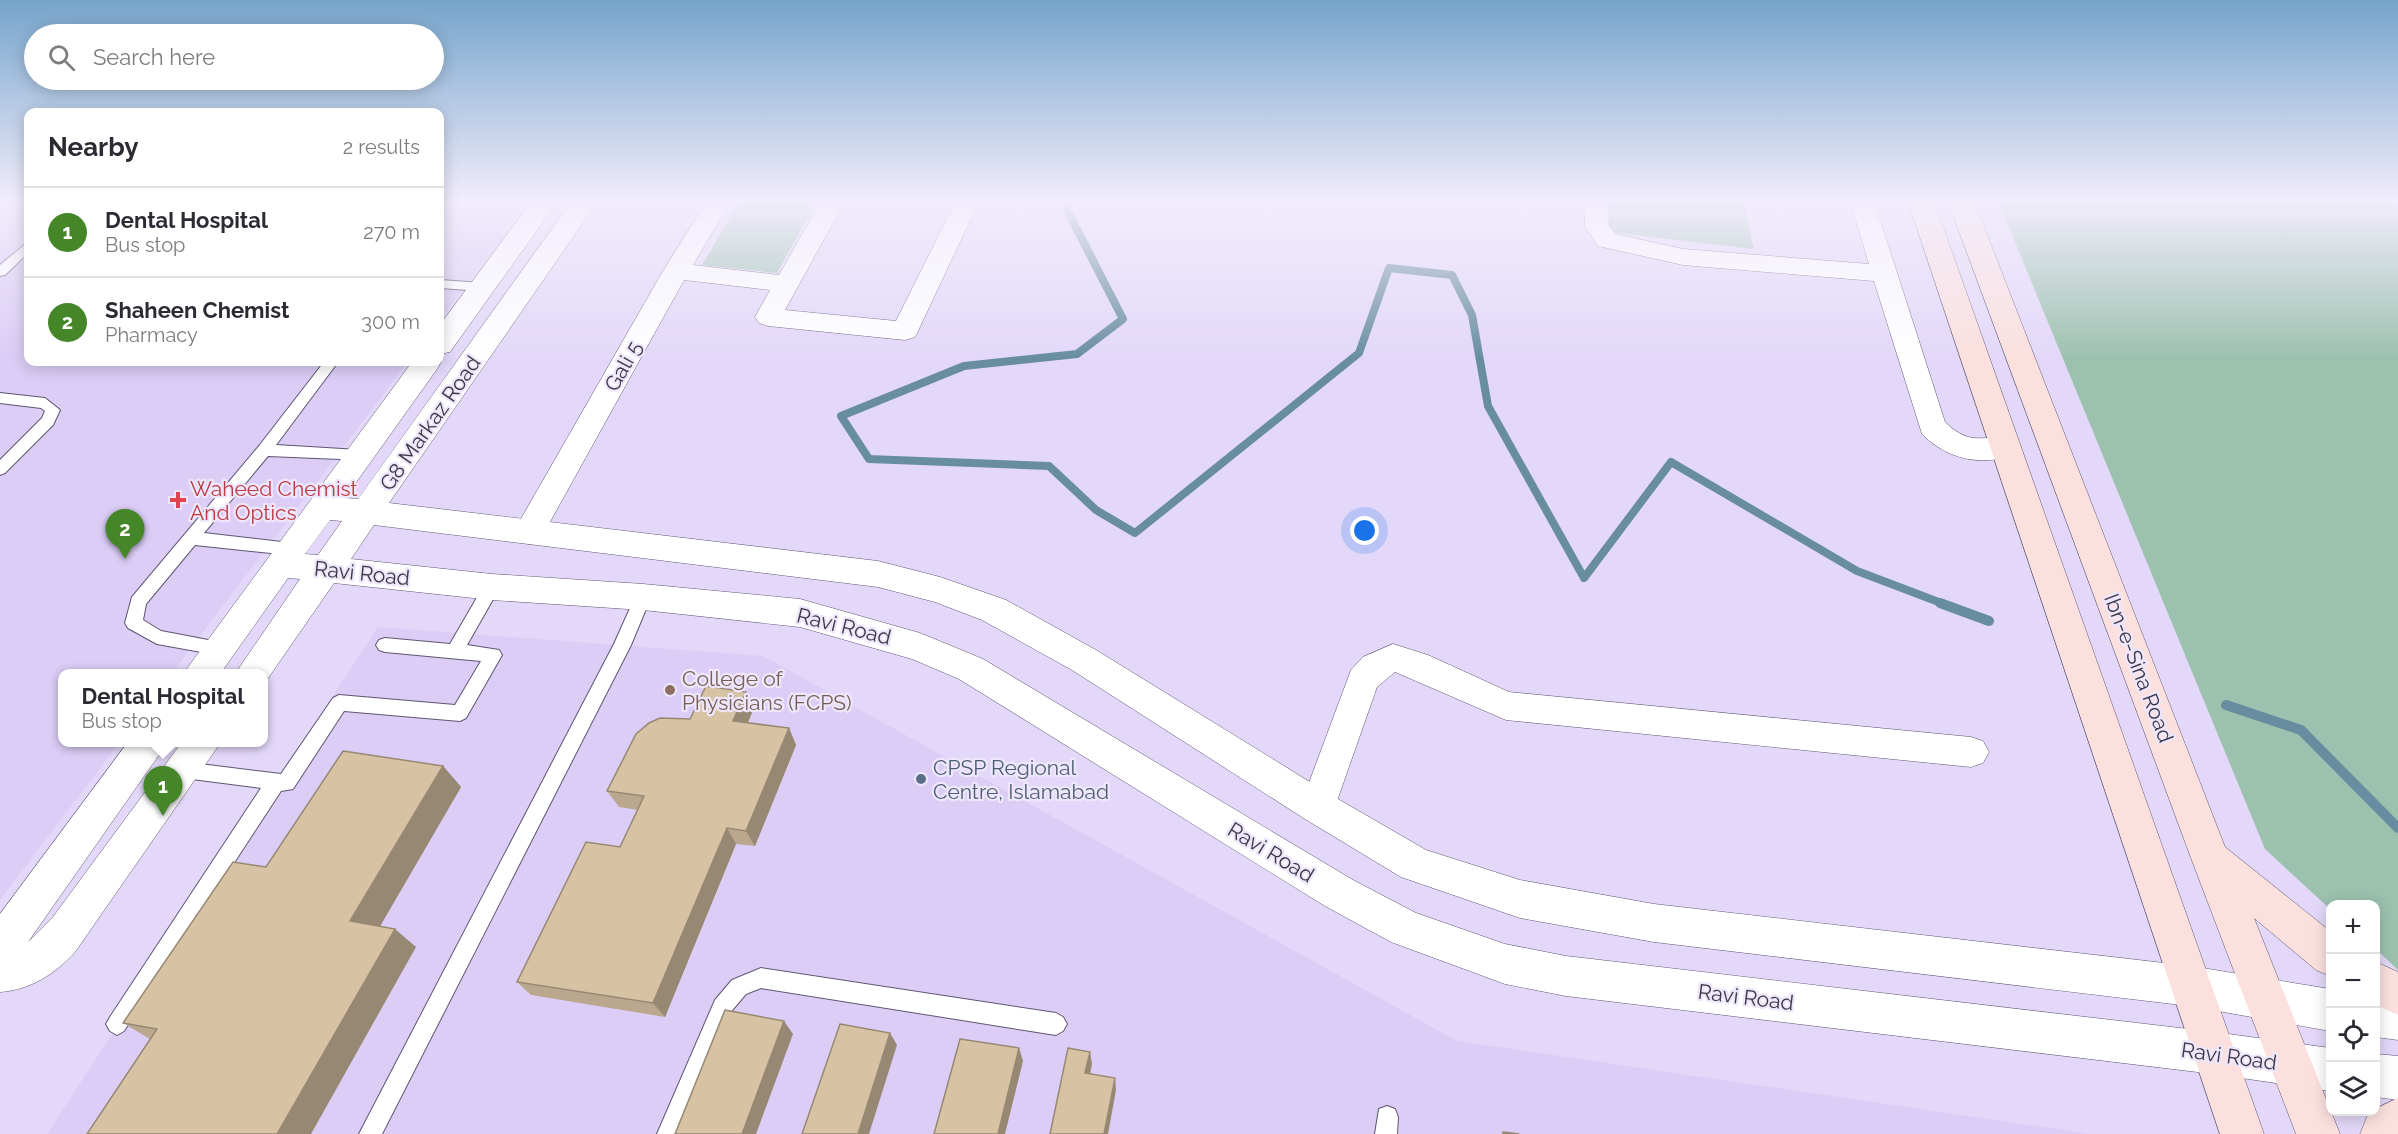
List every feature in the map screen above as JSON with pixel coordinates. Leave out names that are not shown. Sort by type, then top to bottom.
[{"type":"main road","points":[[1939,254],[2242,1134]]},
{"type":"main road","name":"Ibn-e-Sina Road","points":[[1981,254],[2266,1002],[2312,1068],[2318,1134]]},
{"type":"main road","points":[[2210,858],[2329,954]]},
{"type":"main road","points":[[2380,984],[2398,995]]},
{"type":"main road","points":[[2382,1134],[2385,1128],[2398,1120]]},
{"type":"street","name":"G8 Markaz Road","points":[[444,339],[506,254]]},
{"type":"street","name":"G8 Markaz Road","points":[[255,669],[548,254]]},
{"type":"street","name":"Gali 5","points":[[530,532],[686,254]]},
{"type":"street","points":[[804,254],[768,317],[905,331],[942,254]]},
{"type":"street","points":[[1669,254],[1683,257],[1882,273]]},
{"type":"street","points":[[1877,254],[1932,427],[1948,444],[1972,451],[2005,448]]},
{"type":"street","points":[[676,271],[788,284]]},
{"type":"street","name":"G8 Markaz Road","points":[[203,669],[424,366]]},
{"type":"street","points":[[321,507],[878,574],[940,590],[994,610],[1084,660],[1318,807],[1415,864],[1520,899],[1654,923],[2190,986],[2266,1002],[2326,1009]]},
{"type":"street","name":"Ravi Road","points":[[285,556],[325,569],[492,587],[643,597],[800,613],[920,646],[971,669],[1349,898],[1405,928],[1504,964],[1566,976],[2214,1053],[2312,1068]]},
{"type":"street","points":[[1318,807],[1363,680],[1375,667],[1393,658],[1416,665],[1506,706],[1971,752]]},
{"type":"street","points":[[0,947],[13,913],[146,747]]},
{"type":"street","points":[[0,972],[11,972],[26,967],[41,957],[84,912],[194,756]]},
{"type":"street","points":[[13,913],[84,912]]},
{"type":"street","points":[[2380,1017],[2398,1019]]},
{"type":"street","points":[[2380,1076],[2398,1078]]},
{"type":"lane","points":[[0,272],[19,254]]},
{"type":"lane","points":[[444,284],[482,287]]},
{"type":"lane","points":[[218,648],[157,637],[134,623],[138,602],[264,450],[328,366]]},
{"type":"lane","points":[[0,398],[45,403],[53,410],[48,421],[0,469]]},
{"type":"lane","points":[[264,450],[358,456]]},
{"type":"lane","points":[[191,538],[285,556]]},
{"type":"lane","points":[[454,652],[492,587]]},
{"type":"lane","points":[[370,1134],[622,645],[643,597]]},
{"type":"lane","points":[[194,756],[276,782],[286,783],[339,703],[460,713],[493,655],[385,645]]},
{"type":"lane","points":[[117,1024],[276,782]]},
{"type":"lane","points":[[669,1134],[722,1007],[739,987],[761,978],[1056,1024]]},
{"type":"shaded area","points":[[0,254],[24,254],[24,366],[405,366],[175,669],[58,669],[58,747],[116,747],[0,900]]},
{"type":"shaded area","points":[[444,254],[490,254],[444,315]]},
{"type":"shaded area","points":[[378,627],[763,656],[1457,1041],[2091,1134],[47,1134]]},
{"type":"green space","points":[[709,254],[788,254],[777,273],[702,265]]},
{"type":"green space","points":[[2020,254],[2398,254],[2398,970],[2380,953],[2380,900],[2326,900],[2326,905],[2265,849]]},
{"type":"building","points":[[706,686],[746,692],[733,721],[789,728],[746,831],[727,828],[653,1003],[517,982],[586,842],[620,847],[644,796],[607,791],[636,734],[649,723],[660,718],[690,719]]},
{"type":"building","points":[[343,751],[443,766],[350,921],[395,929],[277,1134],[87,1134],[157,1029],[123,1023],[233,862],[266,867]]},
{"type":"building","points":[[725,1010],[784,1021],[742,1134],[675,1134]]},
{"type":"building","points":[[840,1024],[890,1033],[858,1134],[802,1134]]},
{"type":"building","points":[[960,1039],[1019,1048],[998,1134],[934,1134]]},
{"type":"building","points":[[1068,1048],[1090,1052],[1085,1073],[1115,1078],[1104,1134],[1050,1134]]},
{"type":"waterway","points":[[1090,254],[1123,319],[1077,354],[964,366],[841,416],[869,459],[1049,466],[1096,510],[1135,533],[1359,353],[1389,268],[1452,275],[1472,315],[1488,406],[1584,578],[1671,462],[1857,571],[1944,604]]},
{"type":"waterway","points":[[1940,603],[1989,621]]},
{"type":"waterway","points":[[2226,705],[2301,730],[2398,828]]},
{"type":"place","name":"Waheed Chemist And Optics","points":[[178,500]]},
{"type":"place","name":"Shaheen Chemist","points":[[125,559]]},
{"type":"place","name":"College of Physicians (FCPS)","points":[[670,690]]},
{"type":"place","name":"CPSP Regional Centre, Islamabad","points":[[921,779]]},
{"type":"place","name":"Dental Hospital","points":[[163,816]]}]
